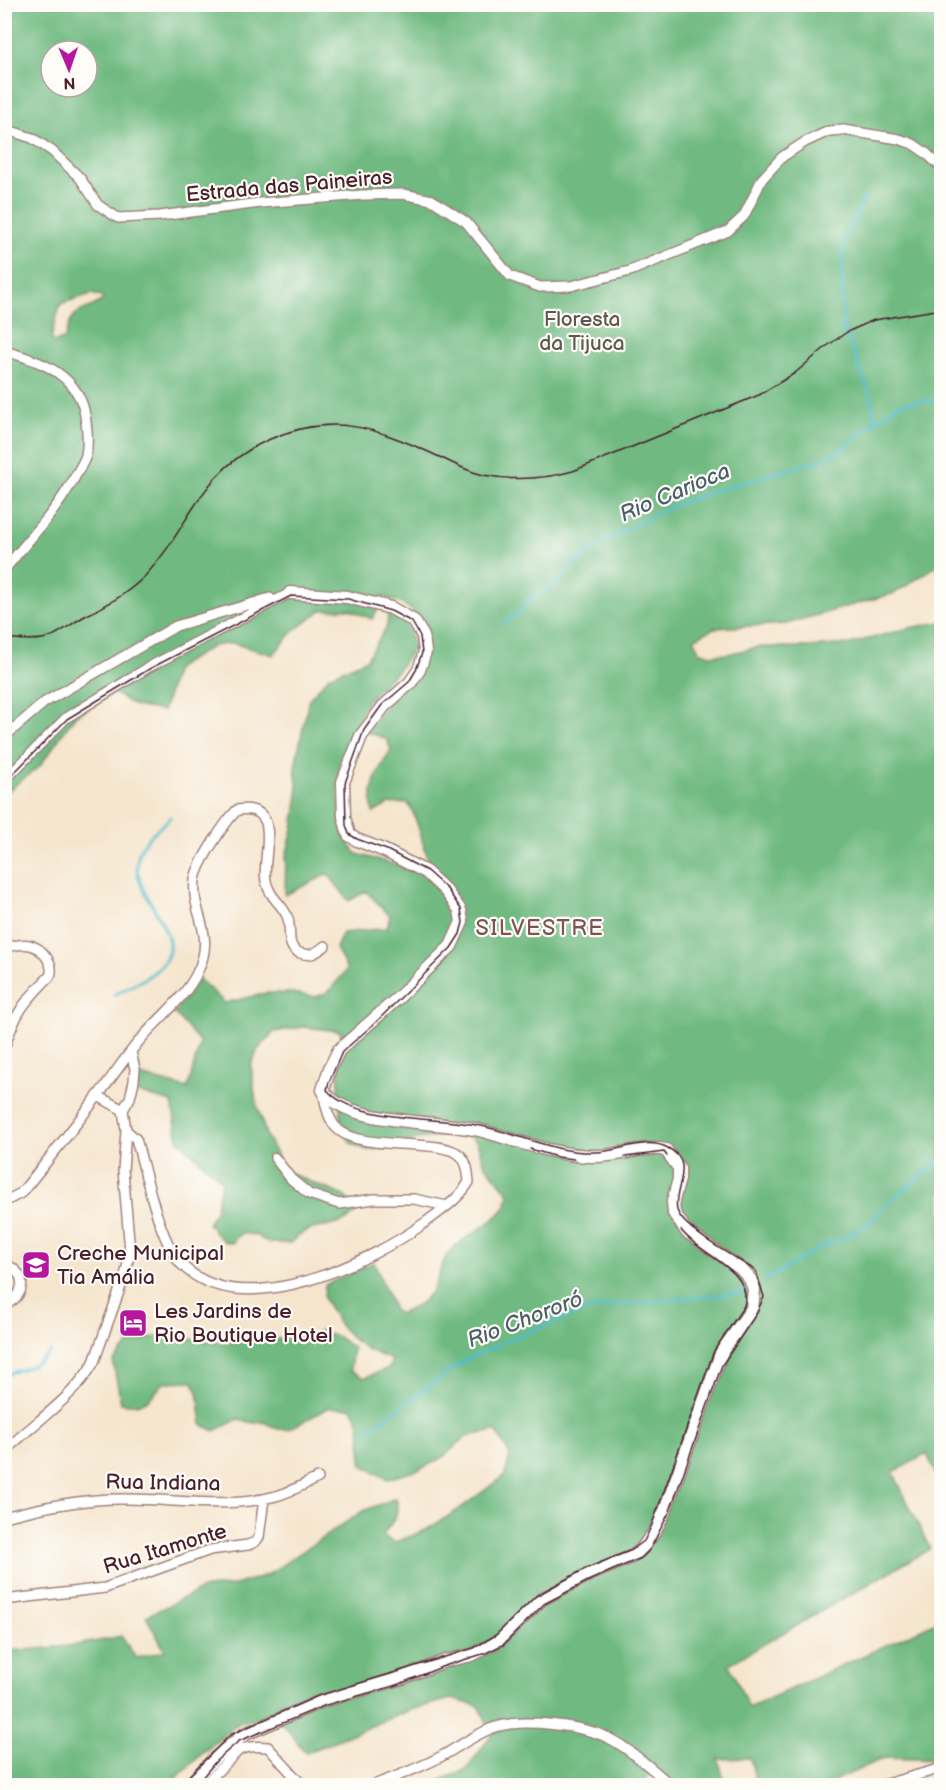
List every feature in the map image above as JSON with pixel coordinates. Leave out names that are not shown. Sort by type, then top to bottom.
[{"type":"street","name":"Estrada das Paineiras","points":[[4,132],[14,132],[32,138],[52,151],[80,178],[98,205],[117,218],[160,216],[260,203],[363,195],[403,194],[432,200],[466,222],[510,276],[540,287],[571,286],[630,271],[728,231],[744,216],[762,179],[782,157],[805,141],[829,131],[843,130],[899,139],[914,144],[942,168]]},
{"type":"street","points":[[4,351],[49,366],[67,378],[81,398],[88,427],[86,456],[69,487],[49,517],[4,570]]},
{"type":"street","points":[[4,781],[66,718],[149,667],[290,593]]},
{"type":"street","points":[[4,737],[45,702],[176,626],[290,593],[347,597],[391,608],[414,621],[423,636],[425,652],[410,683],[384,706],[361,736],[343,782],[344,817],[349,835],[426,872],[446,891],[460,910],[462,922],[451,946],[399,997],[339,1050],[323,1090],[330,1118],[342,1133],[387,1144],[454,1152],[460,1156],[466,1163],[469,1182],[464,1191],[403,1238],[326,1276],[280,1288],[227,1287],[204,1281],[181,1264],[171,1249],[162,1228],[136,1139],[126,1130]]},
{"type":"street","points":[[4,1202],[21,1193],[131,1052],[196,976],[205,944],[195,892],[197,871],[219,833],[237,810],[247,809],[258,813],[265,820],[268,833],[266,878],[269,892],[287,914],[291,946],[295,951],[309,955],[325,946]]},
{"type":"street","points":[[4,947],[28,944],[36,947],[51,963],[52,970],[50,976],[21,1007],[4,1049]]},
{"type":"street","points":[[4,1452],[86,1376],[94,1362],[126,1272],[130,1251],[123,1170],[126,1130],[123,1110],[130,1098],[134,1081],[135,1069],[131,1052]]},
{"type":"street","points":[[188,1785],[215,1758],[245,1734],[322,1701],[389,1682],[478,1652],[500,1640],[542,1599],[588,1575],[633,1556],[641,1550],[656,1531],[665,1511],[722,1351],[752,1309],[754,1299],[750,1279],[740,1268],[687,1232],[674,1213],[673,1201],[679,1179],[679,1168],[666,1150],[654,1147],[596,1157],[557,1152],[476,1129],[375,1116],[348,1109],[336,1103],[323,1090]]},
{"type":"street","points":[[98,1096],[123,1110]]},
{"type":"street","points":[[275,1158],[291,1179],[309,1194],[339,1204],[374,1199],[414,1199],[447,1206]]},
{"type":"street","points":[[4,1264],[14,1267],[21,1284],[21,1294],[15,1301],[4,1305]]},
{"type":"street","name":"Rua Indiana","points":[[4,1517],[77,1500],[131,1499],[190,1503],[264,1499],[318,1478]]},
{"type":"street","name":"Rua Itamonte","points":[[4,1600],[105,1587],[210,1550],[248,1545],[259,1537],[264,1499]]},
{"type":"street","points":[[371,1785],[441,1756],[491,1729],[506,1724],[529,1722],[565,1726],[612,1739],[672,1785]]},
{"type":"street","points":[[203,1785],[239,1750],[247,1747],[268,1747],[278,1756],[291,1775],[303,1785]]},
{"type":"street","points":[[879,1785],[942,1768]]},
{"type":"green space","name":"Floresta da Tijuca","points":[[5,5],[941,5],[941,563],[895,593],[786,624],[714,628],[694,639],[699,651],[710,655],[728,654],[758,647],[850,644],[941,622],[941,1486],[927,1454],[893,1472],[930,1549],[729,1664],[749,1708],[941,1620],[941,1760],[884,1758],[823,1786],[770,1786],[756,1782],[750,1758],[718,1759],[726,1785],[669,1785],[650,1772],[644,1785],[430,1785],[467,1769],[492,1734],[479,1706],[451,1699],[410,1710],[306,1753],[275,1715],[239,1723],[169,1785],[5,1785],[5,1651],[63,1646],[121,1636],[136,1658],[165,1651],[146,1616],[205,1588],[231,1586],[267,1575],[363,1511],[396,1498],[396,1514],[383,1535],[394,1543],[426,1530],[458,1510],[505,1475],[510,1455],[496,1431],[467,1436],[442,1458],[418,1470],[387,1479],[362,1465],[360,1423],[352,1408],[328,1408],[289,1429],[278,1429],[264,1422],[254,1423],[238,1419],[215,1431],[202,1425],[198,1392],[192,1381],[164,1382],[146,1401],[135,1404],[121,1403],[113,1362],[128,1345],[161,1335],[223,1343],[307,1337],[320,1331],[338,1337],[353,1348],[350,1370],[364,1378],[389,1368],[392,1360],[368,1350],[340,1326],[324,1298],[325,1285],[374,1262],[394,1310],[399,1314],[406,1311],[428,1296],[450,1251],[495,1218],[506,1204],[509,1194],[484,1163],[477,1142],[466,1134],[416,1139],[391,1148],[367,1150],[352,1144],[341,1129],[338,1067],[344,1048],[340,1031],[303,1027],[274,1032],[258,1049],[251,1066],[256,1102],[266,1135],[285,1171],[344,1196],[358,1208],[349,1219],[306,1231],[290,1243],[270,1243],[255,1235],[241,1233],[232,1243],[225,1242],[216,1234],[208,1224],[215,1211],[222,1181],[178,1140],[172,1102],[134,1092],[140,1076],[188,1088],[200,1042],[174,1013],[199,979],[225,1003],[266,993],[292,993],[316,997],[328,992],[347,970],[336,948],[343,933],[387,928],[390,916],[366,891],[349,901],[328,874],[285,895],[286,856],[298,794],[295,766],[309,699],[329,676],[367,659],[387,626],[388,615],[404,623],[411,635],[414,648],[398,670],[368,699],[339,763],[338,787],[343,836],[357,854],[419,871],[428,858],[415,816],[408,803],[389,804],[373,813],[372,795],[375,780],[391,750],[387,739],[367,732],[426,645],[421,625],[413,612],[400,603],[381,597],[372,619],[349,609],[322,610],[294,631],[273,655],[232,643],[213,646],[176,668],[163,711],[135,706],[114,693],[75,716],[40,766],[5,793]],"holes":[[[91,294],[102,296],[103,299],[96,305],[77,313],[70,321],[64,339],[54,342],[51,338],[60,305]]]},
{"type":"waterway","points":[[865,197],[849,230],[842,252],[843,330],[853,347],[870,394],[875,420]]},
{"type":"waterway","points":[[935,402],[942,392]]},
{"type":"waterway","name":"Rio Carioca","points":[[504,624],[532,598],[553,587],[577,562],[598,545],[668,508],[710,492],[821,460],[842,449],[899,404],[924,400],[942,402]]},
{"type":"waterway","name":"Rio Carioca","points":[[114,995],[153,973],[164,962],[169,950],[168,937],[146,895],[137,865],[140,851],[146,841],[171,817]]},
{"type":"waterway","name":"Rio Chororó","points":[[765,1280],[819,1248],[844,1238],[870,1223],[886,1204],[942,1160]]},
{"type":"waterway","name":"Rio Chororó","points":[[365,1433],[464,1361],[513,1338],[581,1312],[609,1306],[740,1293],[750,1288]]},
{"type":"waterway","name":"Rio Carioca","points":[[4,1375],[35,1363],[50,1351]]},
{"type":"tram line","points":[[4,638],[45,639],[124,594],[145,576],[161,557],[210,484],[225,468],[244,453],[291,431],[332,425],[352,426],[391,436],[483,475],[517,478],[551,476],[573,471],[759,395],[795,373],[847,332],[874,320],[942,309]]},
{"type":"tram line","points":[[4,783],[67,719],[151,668],[291,596],[348,599],[391,611],[412,622],[420,636],[422,653],[409,682],[382,705],[364,730],[345,783],[346,825],[349,834],[357,839],[387,850],[427,871],[447,889],[461,909],[463,922],[460,934],[451,948],[342,1052],[327,1090],[342,1102],[353,1107],[384,1115],[476,1125],[566,1150],[596,1152],[641,1144],[668,1148],[677,1154],[681,1161],[682,1177],[676,1202],[681,1218],[700,1235],[756,1271],[764,1297],[756,1314],[722,1365],[670,1511],[650,1549],[641,1558],[590,1580],[544,1604],[504,1644],[486,1653],[444,1666],[397,1685],[326,1705],[239,1741],[217,1760],[195,1786]]},
{"type":"tram line","points":[[530,1149],[557,1157],[574,1159]]},
{"type":"tram line","points":[[625,1157],[664,1152],[667,1156]]},
{"type":"tram line","points":[[177,1786],[230,1735],[318,1696],[474,1648],[496,1635],[536,1596],[585,1569],[632,1550],[644,1541],[652,1525],[714,1351],[744,1306],[745,1293],[741,1282],[723,1264],[689,1239],[681,1230]]},
{"type":"place","name":"Creche Municipal Tia Amália","points":[[36,1265]]},
{"type":"place","name":"Les Jardins de Rio Boutique Hotel","points":[[133,1323]]},
{"type":"district","name":"SILVESTRE","points":[[540,928]]}]
